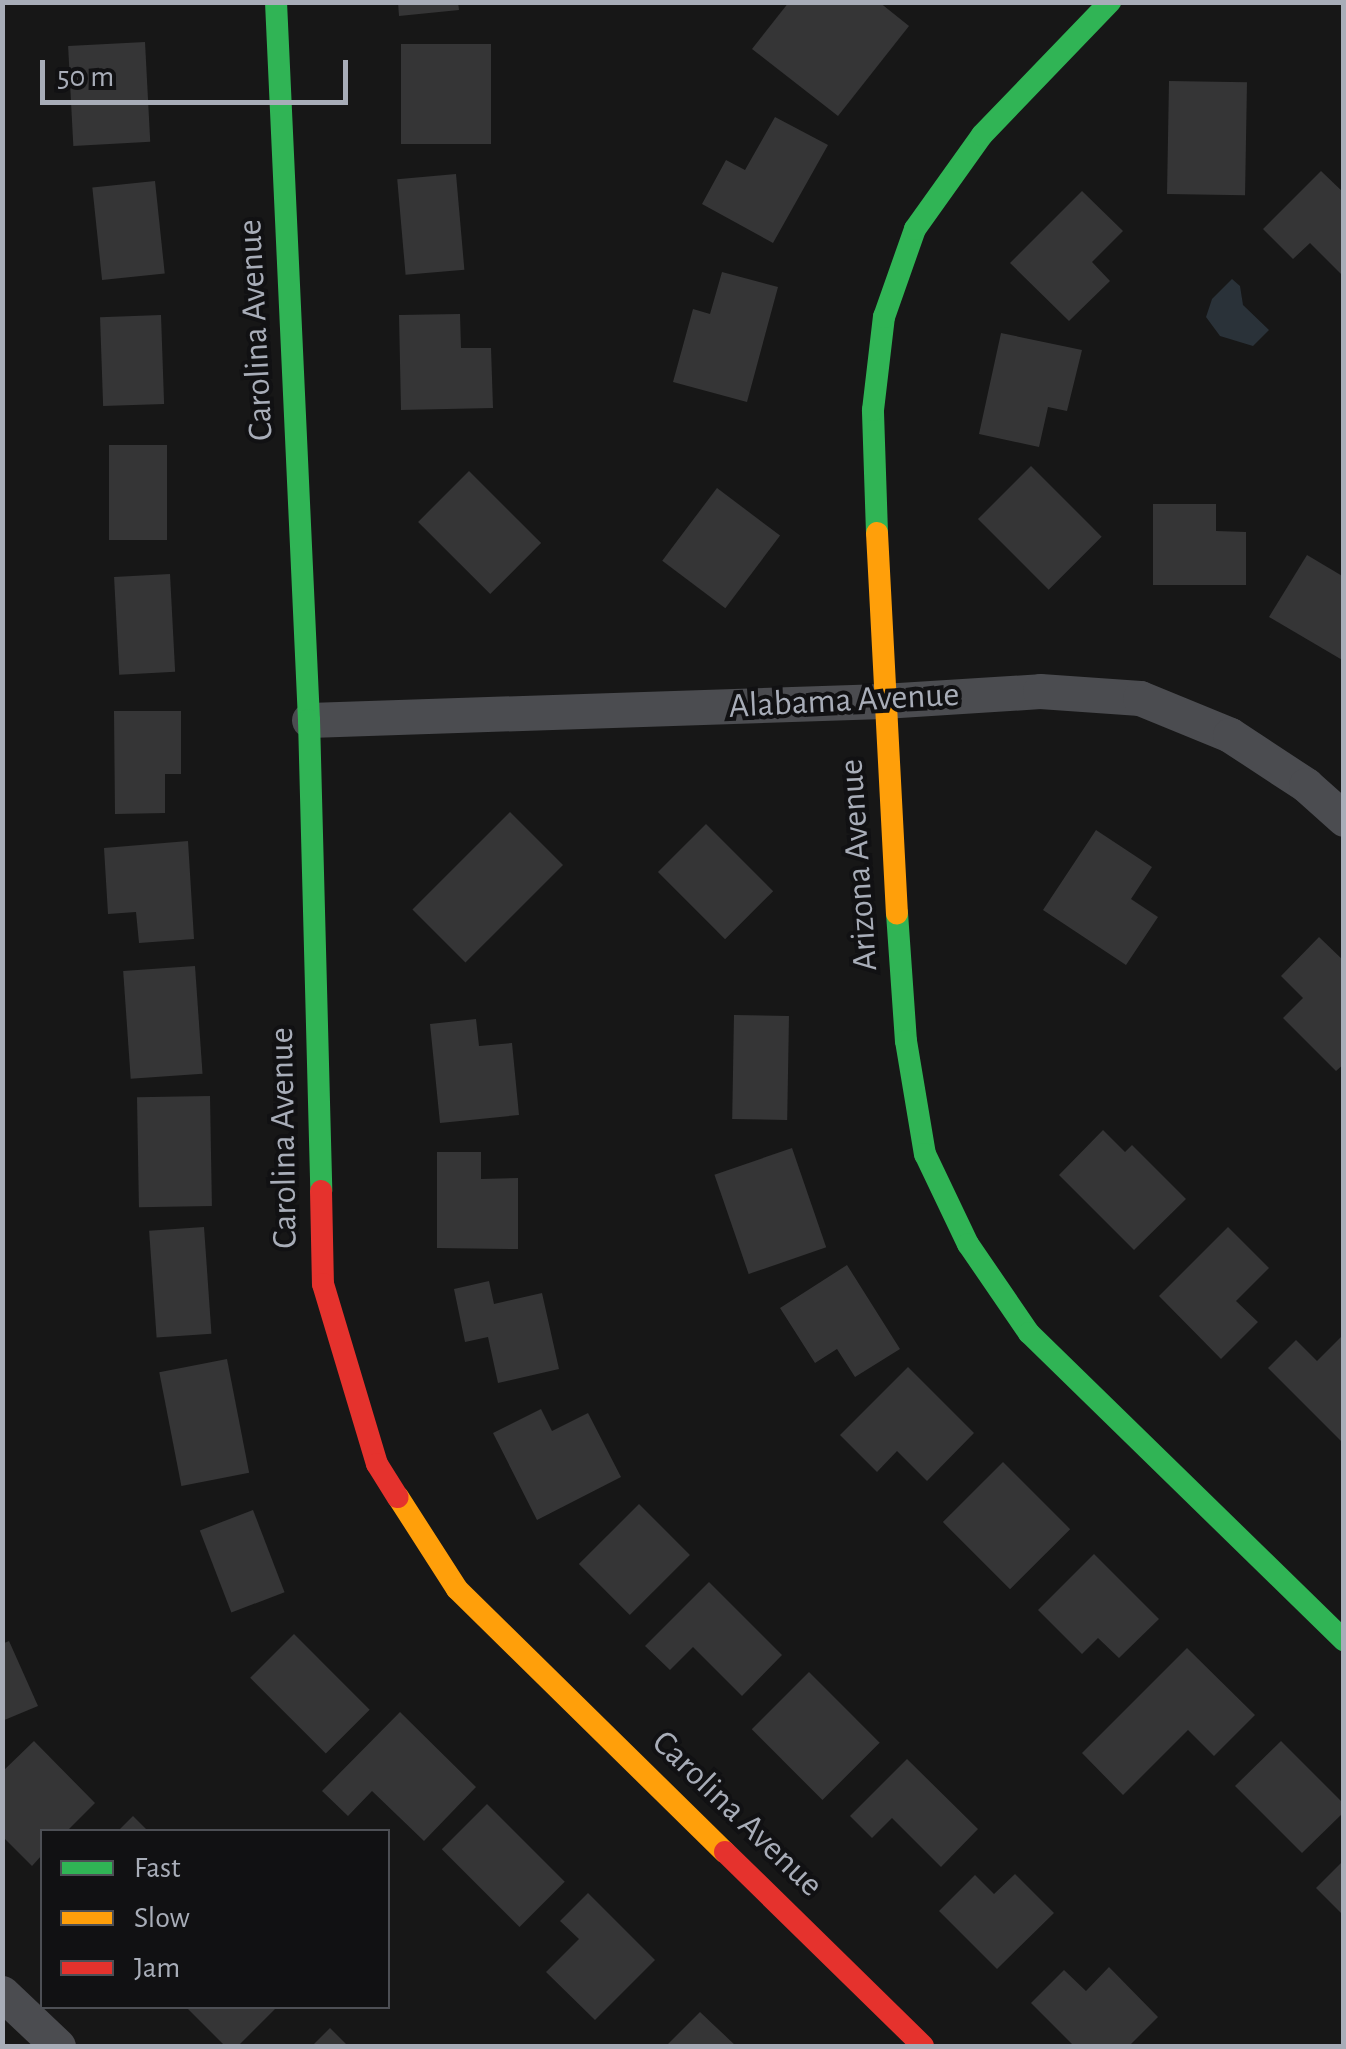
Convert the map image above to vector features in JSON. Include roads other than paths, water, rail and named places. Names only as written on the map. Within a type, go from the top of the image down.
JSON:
[{"type":"street","name":"Carolina Avenue","points":[[276,2],[309,720],[323,1284],[377,1464],[457,1589],[923,2046]]},
{"type":"street","name":"Arizona Avenue","points":[[1110,2],[982,135],[915,229],[884,316],[873,410],[883,702],[906,1041],[925,1154],[968,1244],[1029,1332],[1344,1640]]},
{"type":"street","name":"Alabama Avenue","points":[[309,720],[883,702],[1040,691],[1140,698],[1230,735],[1306,784],[1344,819]]},
{"type":"street","points":[[2,1993],[58,2046]]}]
